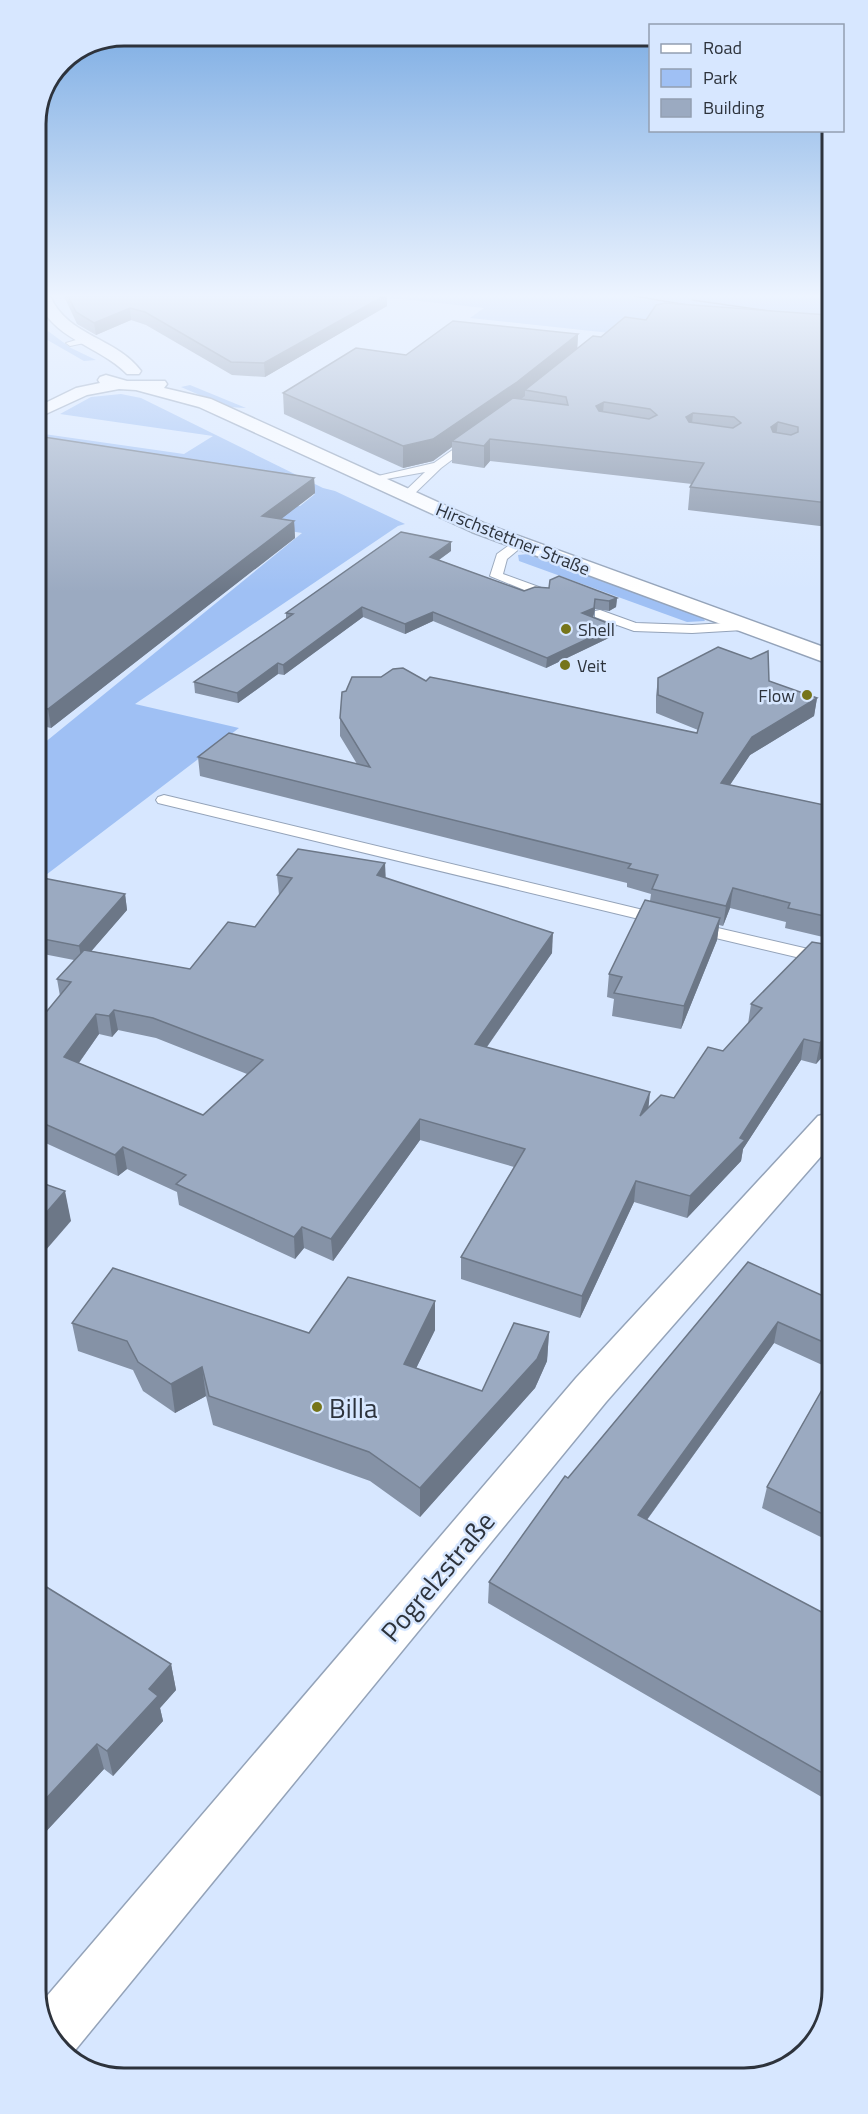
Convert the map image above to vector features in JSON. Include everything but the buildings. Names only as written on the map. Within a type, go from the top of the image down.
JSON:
[{"type":"main road","points":[[47,408],[76,395]]},
{"type":"main road","name":"Hirschstettner Straße","points":[[178,395],[205,403],[405,496],[519,544],[822,655]]},
{"type":"main road","name":"Pogrelzstraße","points":[[57,2028],[591,1390],[822,1133]]},
{"type":"lane","points":[[405,496],[437,466],[483,433]]},
{"type":"lane","points":[[370,479],[437,466]]},
{"type":"lane","points":[[519,544],[501,557],[496,576],[543,593]]},
{"type":"lane","points":[[600,614],[634,627],[692,629],[742,626]]},
{"type":"lane","points":[[164,800],[822,958]]},
{"type":"green space","points":[[124,395],[141,398],[323,488],[335,491],[405,524],[398,526],[135,704],[239,728],[47,874],[47,741],[302,533],[155,509],[186,488],[300,506],[315,494],[47,452],[47,434],[184,454],[213,436],[60,414],[91,397]]},
{"type":"green space","points":[[199,395],[214,395],[246,408],[227,407]]},
{"type":"green space","points":[[765,395],[822,395],[822,421]]},
{"type":"green space","points":[[528,554],[703,618],[705,621],[687,622],[519,561],[518,555]]},
{"type":"place","name":"Shell","points":[[566,629]]},
{"type":"place","name":"Veit","points":[[565,665]]},
{"type":"place","name":"Flow","points":[[807,695]]},
{"type":"place","name":"Billa","points":[[317,1407]]}]
